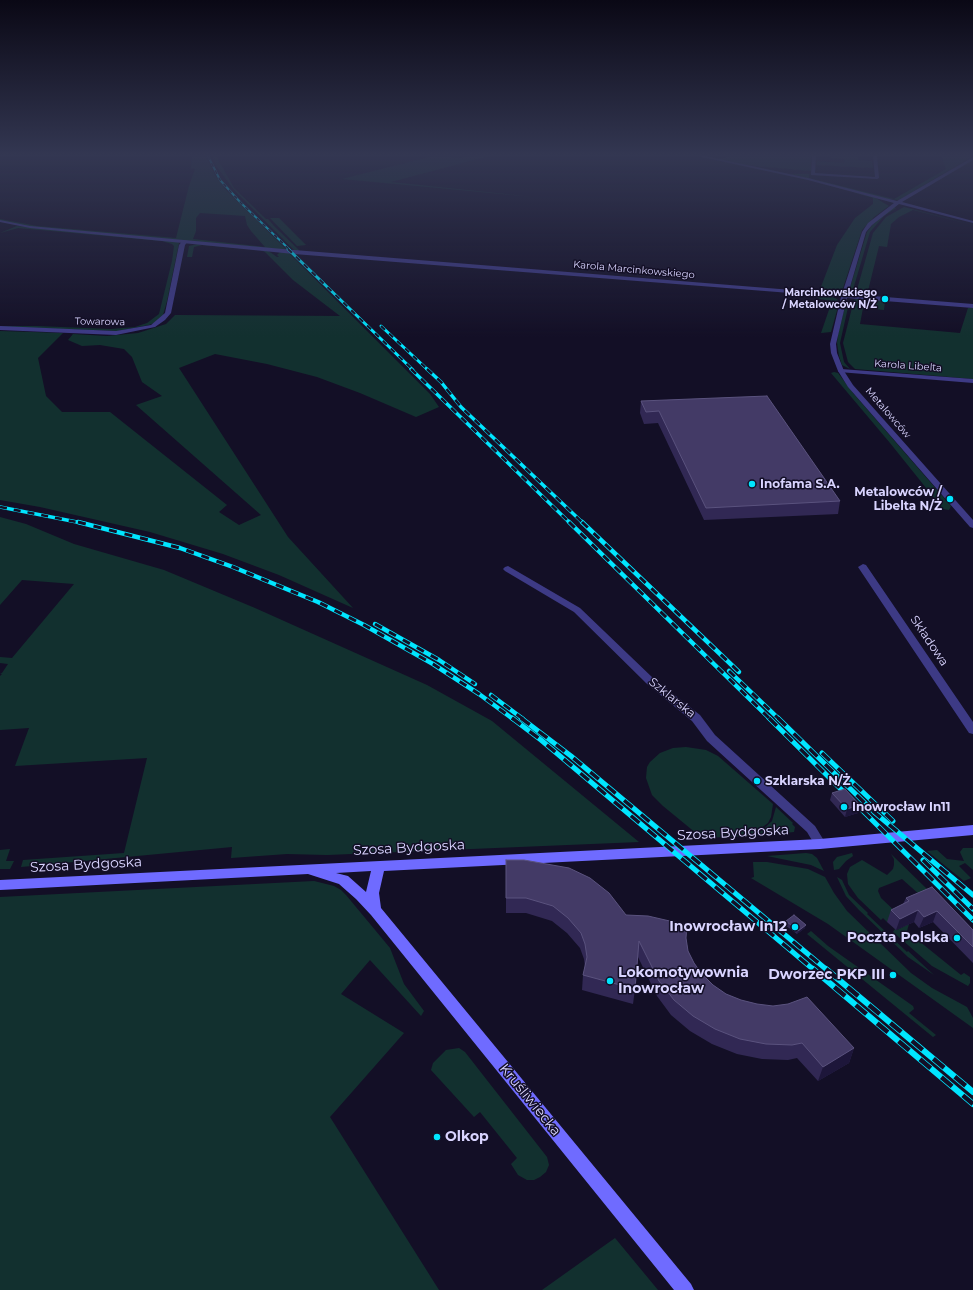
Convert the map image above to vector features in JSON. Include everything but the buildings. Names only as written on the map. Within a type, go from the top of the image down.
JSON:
[{"type":"main road","name":"Szosa Bydgoska","points":[[0,885],[720,850],[820,844],[973,830]]},
{"type":"main road","name":"Kruśliwiecka","points":[[376,910],[372,893],[379,866]]},
{"type":"main road","name":"Kruśliwiecka","points":[[307,869],[343,880],[376,910],[685,1290]]},
{"type":"street","name":"Metalowców","points":[[878,216],[864,232],[833,336],[834,353],[841,371],[854,390],[973,525]]},
{"type":"street","points":[[950,216],[973,222]]},
{"type":"street","name":"Karola Marcinkowskiego","points":[[0,221],[30,228],[294,252],[973,306]]},
{"type":"street","name":"Towarowa","points":[[0,328],[116,332],[153,326],[163,319],[168,313],[182,244],[185,241]]},
{"type":"street","name":"Karola Libelta","points":[[841,371],[973,380]]},
{"type":"street","name":"Składowa","points":[[863,567],[973,730]]},
{"type":"street","name":"Szklarska","points":[[508,569],[577,610],[650,681],[696,718],[711,738],[811,829],[820,844]]},
{"type":"green space","points":[[181,216],[197,216],[196,218],[196,231],[193,239],[265,247],[247,225],[245,216],[253,216],[287,250],[31,227],[0,221],[0,219],[37,226],[176,238]]},
{"type":"green space","points":[[260,216],[268,219],[300,251],[295,251]]},
{"type":"green space","points":[[857,216],[875,216],[862,230],[842,291],[833,293],[819,292],[837,245]]},
{"type":"green space","points":[[884,216],[870,232],[852,293],[853,295],[849,291],[867,232],[873,224]]},
{"type":"green space","points":[[901,216],[891,224],[887,247],[879,246],[867,295],[857,294],[856,293],[873,233],[886,217]]},
{"type":"green space","points":[[270,218],[279,218],[306,245],[297,246]]},
{"type":"green space","points":[[17,226],[177,241],[179,243],[163,315],[154,323],[149,325],[118,331],[0,327],[37,326],[111,329],[135,327],[147,323],[159,314],[172,261],[174,246],[162,241],[18,228],[0,233]]},
{"type":"green space","points":[[198,244],[267,250],[277,257],[279,257],[277,255],[280,252],[288,252],[430,394],[439,407],[416,417],[360,393],[317,377],[267,364],[215,354],[179,368],[288,537],[353,608],[279,575],[223,554],[150,532],[40,507],[0,500],[0,331],[63,333],[38,358],[46,396],[62,412],[110,412],[227,505],[219,512],[239,525],[261,515],[136,405],[162,396],[142,382],[132,357],[124,349],[100,345],[82,346],[68,340],[73,334],[107,336],[138,333],[166,324],[175,315],[340,316],[293,280],[265,252],[260,250],[202,245],[194,247],[192,257],[187,257],[189,246]]},
{"type":"green space","points":[[813,295],[832,297],[837,299],[839,303],[831,332],[821,333],[832,301],[820,299]]},
{"type":"green space","points":[[854,300],[885,301],[884,310],[863,308],[860,324],[960,333],[968,308],[973,308],[973,379],[855,369],[848,362],[843,343]]},
{"type":"green space","points":[[846,303],[849,303],[840,343],[844,362],[850,369],[842,365],[837,343]]},
{"type":"green space","points":[[831,373],[838,373],[853,393],[951,506],[949,510],[943,509]]},
{"type":"green space","points":[[0,517],[26,524],[74,544],[164,570],[255,608],[427,685],[492,721],[639,842],[327,855],[287,854],[231,858],[232,847],[21,867],[23,860],[124,853],[147,758],[15,766],[29,728],[0,730],[0,676],[2,674],[0,673],[2,673],[8,664],[0,663],[0,657],[12,658],[74,584],[22,580],[0,605]]},
{"type":"green space","points":[[686,747],[706,750],[718,756],[773,804],[771,817],[768,823],[750,836],[702,838],[663,806],[652,795],[646,778],[647,767],[650,762],[660,753],[673,748]]},
{"type":"green space","points":[[776,807],[793,823],[792,824],[795,827],[794,832],[756,836],[772,821]]},
{"type":"green space","points":[[963,848],[973,848],[973,870],[965,863],[959,866],[971,878],[964,881],[927,851],[937,850],[947,859],[964,861],[960,852]]},
{"type":"green space","points":[[10,849],[6,861],[14,861],[10,869],[0,869],[0,850]]},
{"type":"green space","points":[[806,853],[812,854],[817,858],[824,871],[811,865],[767,856]]},
{"type":"green space","points":[[852,853],[853,856],[839,869],[834,870],[833,862],[837,857]]},
{"type":"green space","points":[[891,854],[928,890],[920,895],[902,879],[879,888],[878,891],[881,898],[899,915],[887,922],[883,918],[881,920],[858,898],[848,884],[847,874],[850,867],[862,860],[887,875],[893,869],[894,865],[894,859]]},
{"type":"green space","points":[[753,862],[767,862],[808,869],[825,877],[847,911],[911,973],[932,988],[967,1007],[973,1018],[973,1028],[828,924],[751,878],[754,877]]},
{"type":"green space","points":[[837,877],[842,880],[849,895],[868,913],[867,914],[934,975],[908,957],[859,910],[846,896]]},
{"type":"green space","points":[[314,881],[334,886],[346,895],[390,948],[404,984],[424,1011],[421,1016],[370,960],[341,994],[404,1033],[330,1117],[439,1290],[0,1290],[0,897]]},
{"type":"green space","points":[[909,924],[907,931],[961,975],[964,973],[970,977],[970,983],[968,986],[932,966],[893,932],[895,929],[897,930]]},
{"type":"green space","points":[[811,931],[828,946],[913,1006],[914,1009],[909,1013],[936,1035],[933,1037],[807,934]]},
{"type":"green space","points":[[459,1048],[465,1052],[547,1157],[549,1165],[546,1172],[540,1177],[534,1180],[527,1180],[518,1175],[511,1164],[517,1158],[480,1112],[474,1117],[431,1070],[433,1063],[446,1050]]},
{"type":"green space","points":[[615,1238],[658,1290],[542,1290]]},
{"type":"railway","points":[[255,216],[290,250]]},
{"type":"railway","points":[[288,249],[413,370]]},
{"type":"railway","points":[[381,326],[428,370]]},
{"type":"railway","points":[[411,369],[570,523]]},
{"type":"railway","points":[[427,369],[441,382],[461,407],[583,523]]},
{"type":"railway","points":[[0,507],[82,523]]},
{"type":"railway","points":[[569,522],[770,719]]},
{"type":"railway","points":[[582,522],[739,672]]},
{"type":"railway","points":[[82,523],[180,548],[233,567],[318,602],[364,625],[433,664],[479,694],[513,719]]},
{"type":"railway","points":[[375,624],[439,660],[475,684]]},
{"type":"railway","points":[[729,671],[779,719]]},
{"type":"railway","points":[[491,695],[523,719]]},
{"type":"railway","points":[[512,718],[541,740],[814,970]]},
{"type":"railway","points":[[521,718],[571,756],[827,970]]},
{"type":"railway","points":[[769,718],[973,920]]},
{"type":"railway","points":[[778,718],[874,812],[973,895]]},
{"type":"railway","points":[[822,753],[893,821]]},
{"type":"railway","points":[[923,860],[973,909]]},
{"type":"railway","points":[[813,969],[973,1104]]},
{"type":"railway","points":[[826,969],[973,1092]]},
{"type":"place","name":"Marcinkowskiego / Metalowców N/Ż","points":[[885,299]]},
{"type":"place","name":"Inofama S.A.","points":[[752,484]]},
{"type":"place","name":"Metalowców / Libelta N/Ż","points":[[950,499]]},
{"type":"place","name":"Szklarska N/Ż","points":[[757,781]]},
{"type":"place","name":"Inowrocław In11","points":[[844,807]]},
{"type":"place","name":"Inowrocław In12","points":[[795,927]]},
{"type":"place","name":"Poczta Polska","points":[[957,938]]},
{"type":"place","name":"Dworzec PKP III","points":[[893,975]]},
{"type":"place","name":"Lokomotywownia Inowrocław","points":[[610,981]]},
{"type":"place","name":"Olkop","points":[[437,1137]]}]
